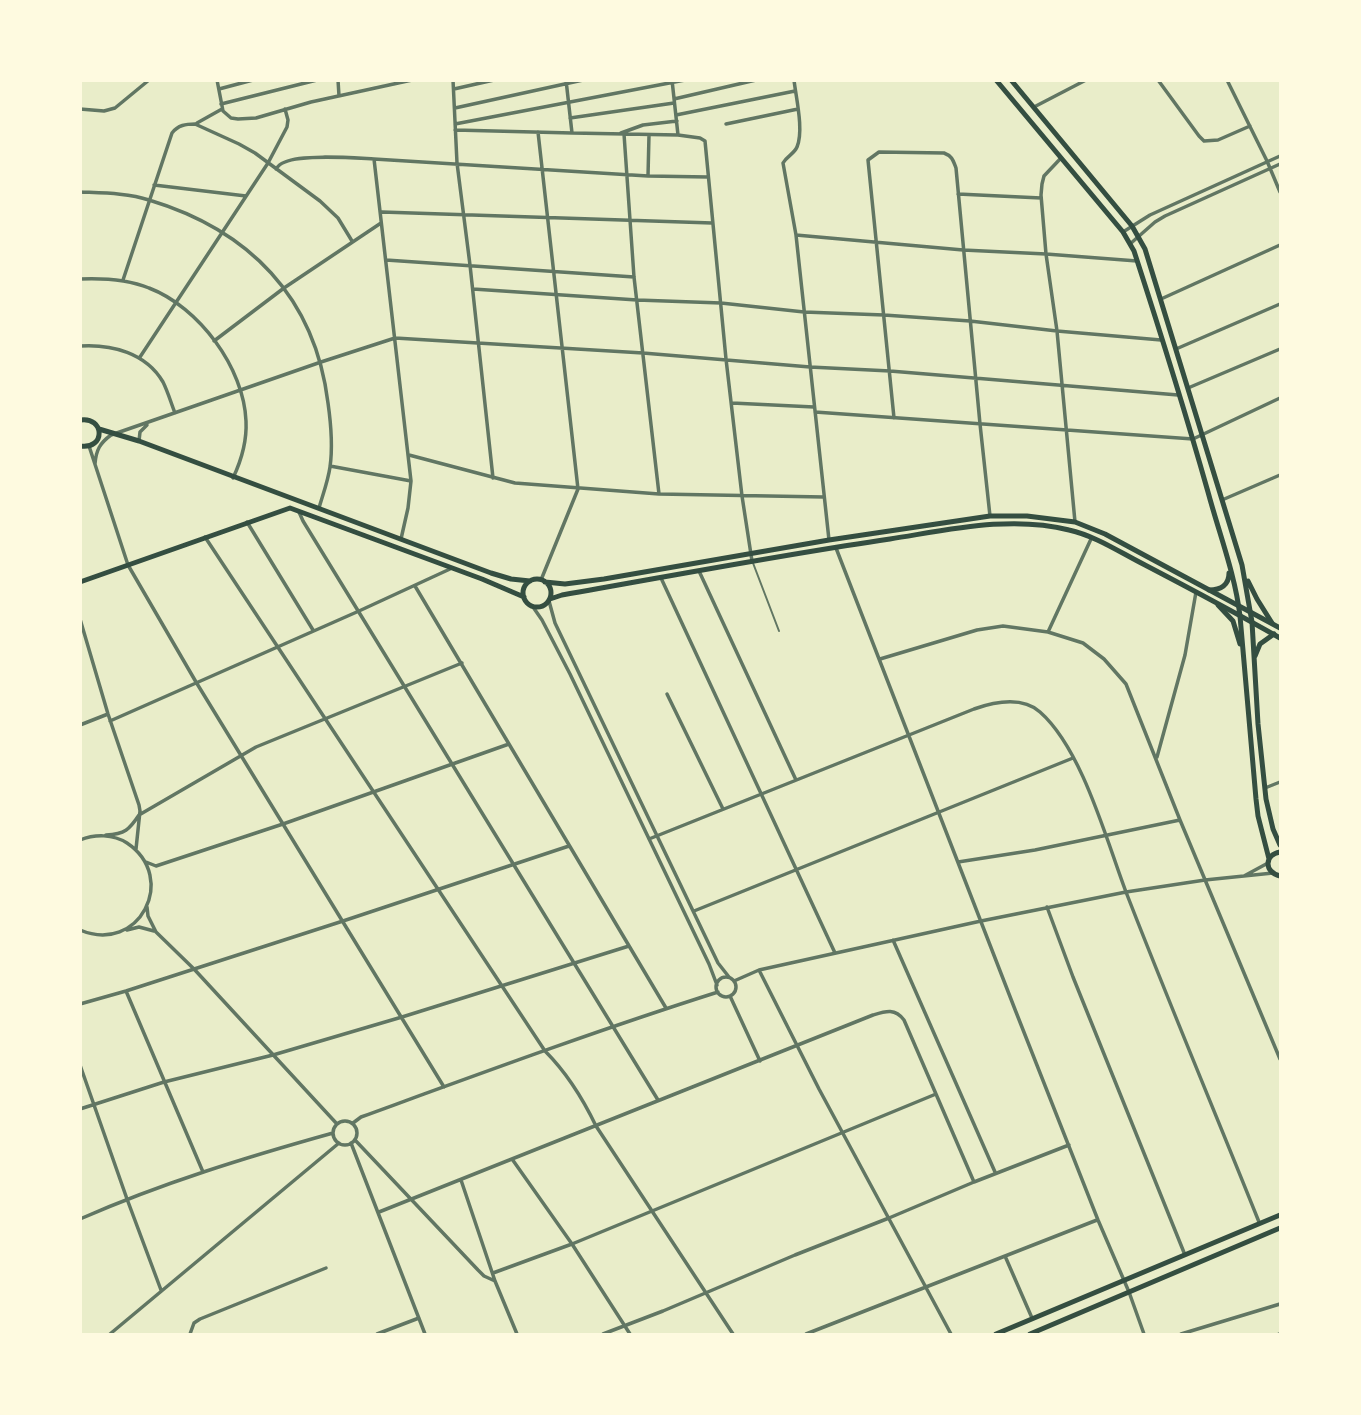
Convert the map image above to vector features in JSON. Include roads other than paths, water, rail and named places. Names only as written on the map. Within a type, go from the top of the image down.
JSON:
[{"type":"main road","points":[[996,80],[1123,232],[1137,261],[1193,439],[1239,606],[1257,807],[1269,867],[1280,882]]},
{"type":"main road","points":[[1012,80],[1139,236],[1161,299],[1242,565],[1256,599],[1277,624]]},
{"type":"main road","points":[[80,420],[90,419],[99,429],[99,438],[93,445],[80,446]]},
{"type":"main road","points":[[99,429],[139,441],[510,579],[569,584],[990,516],[1027,516],[1074,522],[1105,534],[1277,624]]},
{"type":"main road","points":[[280,494],[286,501],[282,510]]},
{"type":"main road","points":[[80,582],[290,508],[508,589],[524,597],[533,607],[540,607],[562,595],[835,547],[999,524],[1051,526],[1079,532],[1280,638]]},
{"type":"main road","points":[[1242,565],[1252,622],[1265,788],[1269,816],[1280,845]]},
{"type":"main road","points":[[1209,590],[1217,590],[1226,584],[1229,566]]},
{"type":"main road","points":[[524,597],[524,588],[530,581]]},
{"type":"main road","points":[[543,581],[550,588],[549,600]]},
{"type":"main road","points":[[1218,605],[1233,621],[1244,660]]},
{"type":"main road","points":[[1254,659],[1260,644],[1274,634]]},
{"type":"main road","points":[[1269,861],[1274,853],[1280,852]]},
{"type":"main road","points":[[996,1335],[1280,1215]]},
{"type":"main road","points":[[1030,1335],[1280,1228]]},
{"type":"street","points":[[80,109],[100,111],[114,108],[149,80]]},
{"type":"street","points":[[217,80],[226,115],[239,119],[256,118],[412,80]]},
{"type":"street","points":[[219,89],[253,80]]},
{"type":"street","points":[[123,280],[172,133],[176,128],[195,124],[222,106],[317,80]]},
{"type":"street","points":[[338,80],[339,96]]},
{"type":"street","points":[[453,80],[457,163],[494,478]]},
{"type":"street","points":[[454,89],[494,80]]},
{"type":"street","points":[[455,108],[583,80]]},
{"type":"street","points":[[455,124],[685,80]]},
{"type":"street","points":[[570,118],[674,101],[756,80]]},
{"type":"street","points":[[794,80],[800,128],[799,144],[783,163],[796,235],[829,540]]},
{"type":"street","points":[[1158,80],[1204,141],[1218,140],[1250,126]]},
{"type":"street","points":[[1034,107],[1085,81]]},
{"type":"street","points":[[1228,81],[1280,192]]},
{"type":"street","points":[[566,82],[572,134]]},
{"type":"street","points":[[672,82],[678,135]]},
{"type":"street","points":[[676,115],[795,91]]},
{"type":"street","points":[[140,357],[268,163],[287,127],[285,109]]},
{"type":"street","points":[[726,124],[798,109]]},
{"type":"street","points":[[616,134],[643,125],[677,121]]},
{"type":"street","points":[[195,124],[239,144],[268,163],[334,214],[352,241]]},
{"type":"street","points":[[455,130],[678,135],[704,139],[726,359],[752,562]]},
{"type":"street","points":[[538,132],[578,489],[543,581]]},
{"type":"street","points":[[624,134],[634,277],[659,494]]},
{"type":"street","points":[[649,135],[649,176]]},
{"type":"street","points":[[894,418],[868,160],[879,152],[944,153],[950,155],[956,168],[990,516]]},
{"type":"street","points":[[1123,232],[1150,215],[1280,156]]},
{"type":"street","points":[[1061,157],[1045,176],[1041,198],[1063,386],[1074,522]]},
{"type":"street","points":[[276,169],[294,159],[336,158],[708,177]]},
{"type":"street","points":[[374,159],[411,481],[401,539]]},
{"type":"street","points":[[1129,244],[1165,216],[1280,164]]},
{"type":"street","points":[[154,185],[246,197]]},
{"type":"street","points":[[80,192],[149,199],[188,214],[223,232],[258,260],[285,288],[303,316],[321,362],[326,387],[330,413],[330,466],[319,508]]},
{"type":"street","points":[[958,194],[1041,198]]},
{"type":"street","points":[[381,212],[712,223]]},
{"type":"street","points":[[214,341],[285,288],[382,222]]},
{"type":"street","points":[[796,235],[963,250],[1137,261]]},
{"type":"street","points":[[1161,299],[1280,244]]},
{"type":"street","points":[[386,260],[634,277]]},
{"type":"street","points":[[80,279],[123,280],[151,288],[176,302],[214,341],[228,360],[241,390],[246,412],[242,457],[233,478]]},
{"type":"street","points":[[472,289],[970,321],[1161,340]]},
{"type":"street","points":[[1176,349],[1280,304]]},
{"type":"street","points":[[95,464],[100,445],[117,433],[395,338],[726,359],[1178,395]]},
{"type":"street","points":[[80,346],[105,347],[140,357],[161,380],[175,414]]},
{"type":"street","points":[[1188,388],[1280,349]]},
{"type":"street","points":[[731,402],[894,418],[1193,439],[1280,398]]},
{"type":"street","points":[[139,441],[140,432],[148,423]]},
{"type":"street","points":[[89,446],[128,565],[444,1087]]},
{"type":"street","points":[[409,455],[515,483],[659,494],[824,497]]},
{"type":"street","points":[[330,466],[411,481]]},
{"type":"street","points":[[1222,500],[1280,475]]},
{"type":"street","points":[[299,510],[303,521],[404,687],[659,1101]]},
{"type":"street","points":[[247,522],[313,630]]},
{"type":"street","points":[[205,537],[545,1051],[559,1064],[585,1103],[596,1126],[733,1335]]},
{"type":"street","points":[[1048,632],[1091,538]]},
{"type":"street","points":[[835,547],[1144,1335]]},
{"type":"street","points":[[110,721],[452,568]]},
{"type":"street","points":[[699,571],[796,780]]},
{"type":"street","points":[[661,578],[835,953]]},
{"type":"street","points":[[415,586],[666,1008]]},
{"type":"street","points":[[1157,759],[1185,655],[1196,592]]},
{"type":"street","points":[[533,607],[547,628],[570,674],[709,964],[718,992],[730,996],[736,990],[734,981],[720,966],[555,623],[549,600]]},
{"type":"street","points":[[80,619],[139,806],[136,849]]},
{"type":"street","points":[[880,659],[976,630],[1003,626],[1048,632],[1083,643],[1104,659],[1126,684],[1280,1059]]},
{"type":"street","points":[[80,831],[82,840],[124,832],[139,815],[265,743],[462,663]]},
{"type":"street","points":[[667,694],[723,808]]},
{"type":"street","points":[[649,839],[984,705],[1016,702],[1031,705],[1041,712],[1061,735],[1085,782],[1126,892],[1260,1224]]},
{"type":"street","points":[[80,725],[108,714]]},
{"type":"street","points":[[122,931],[141,917],[147,907],[151,877],[156,866],[509,744]]},
{"type":"street","points":[[694,911],[1073,758]]},
{"type":"street","points":[[1265,788],[1280,782]]},
{"type":"street","points":[[958,862],[1180,820]]},
{"type":"street","points":[[106,835],[122,840],[136,849],[146,862],[151,877]]},
{"type":"street","points":[[80,1004],[514,866],[569,846]]},
{"type":"street","points":[[1242,877],[1269,861]]},
{"type":"street","points":[[146,862],[156,866]]},
{"type":"street","points":[[734,981],[759,970],[1047,907],[1205,880],[1277,875]]},
{"type":"street","points":[[147,907],[148,916],[156,932],[194,969],[337,1124]]},
{"type":"street","points":[[1047,907],[1185,1255]]},
{"type":"street","points":[[80,930],[106,935],[139,927],[156,932]]},
{"type":"street","points":[[893,940],[996,1173]]},
{"type":"street","points":[[80,1109],[402,1017],[629,946]]},
{"type":"street","points":[[759,970],[951,1335]]},
{"type":"street","points":[[717,985],[723,978],[729,977]]},
{"type":"street","points":[[125,991],[203,1172]]},
{"type":"street","points":[[352,1123],[361,1117],[444,1087],[718,992]]},
{"type":"street","points":[[730,996],[761,1061]]},
{"type":"street","points":[[379,1212],[873,1014],[888,1011],[896,1012],[904,1020],[974,1182]]},
{"type":"street","points":[[80,1065],[162,1290]]},
{"type":"street","points":[[493,1273],[572,1244],[936,1094]]},
{"type":"street","points":[[346,1120],[352,1123],[357,1129],[357,1137],[345,1145],[338,1143],[333,1133],[337,1124],[346,1120]]},
{"type":"street","points":[[80,1219],[203,1172],[333,1133]]},
{"type":"street","points":[[353,1142],[484,1276],[495,1280]]},
{"type":"street","points":[[353,1142],[425,1335]]},
{"type":"street","points":[[110,1335],[338,1143]]},
{"type":"street","points":[[603,1335],[1069,1145]]},
{"type":"street","points":[[512,1159],[572,1244],[630,1335]]},
{"type":"street","points":[[461,1180],[517,1335]]},
{"type":"street","points":[[806,1335],[1098,1220]]},
{"type":"street","points":[[1005,1256],[1032,1319]]},
{"type":"street","points":[[190,1335],[194,1323],[200,1319],[326,1268]]},
{"type":"street","points":[[1181,1335],[1280,1304]]},
{"type":"street","points":[[377,1335],[419,1318]]},
{"type":"lane","points":[[752,562],[779,631]]}]
